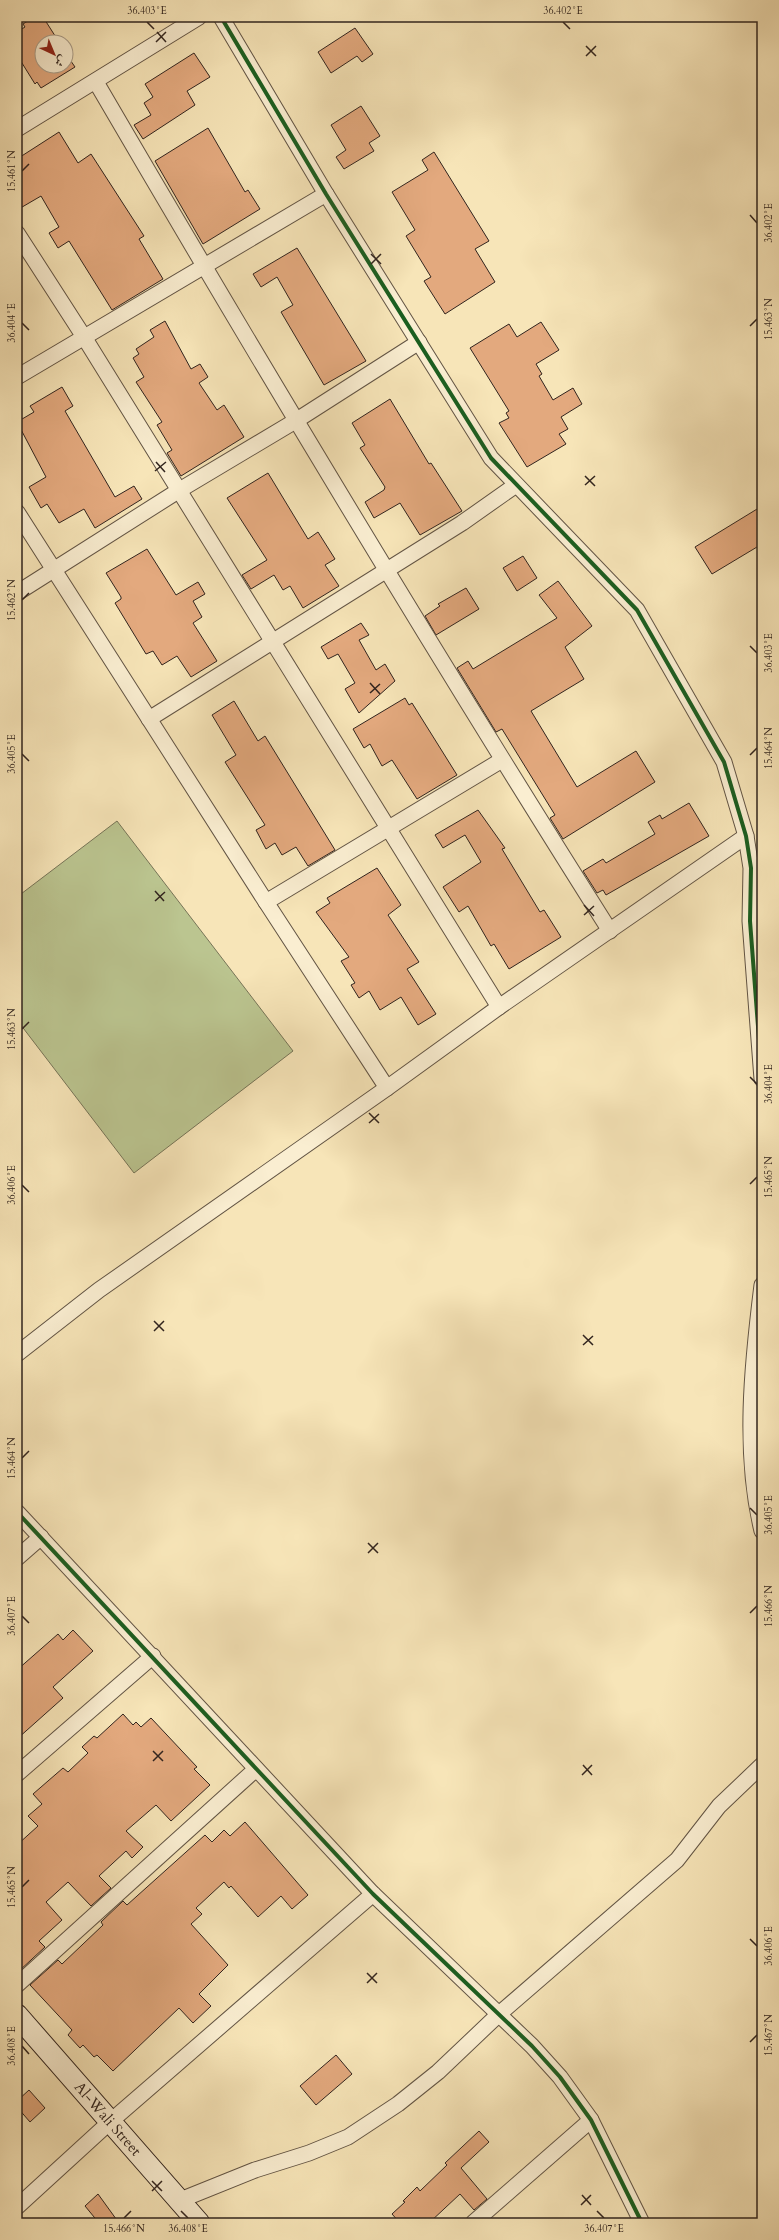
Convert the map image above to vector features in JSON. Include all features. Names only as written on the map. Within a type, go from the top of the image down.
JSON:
[{"type":"main road","name":"Al-Wali Street","points":[[17,2015],[111,2121],[178,2201],[199,2223]]},
{"type":"street","points":[[17,128],[96,82],[199,17]]},
{"type":"street","points":[[221,17],[326,194],[491,458],[637,610],[724,762],[746,836],[751,868],[750,921],[762,1079]]},
{"type":"street","points":[[96,82],[204,267],[502,760],[610,931]]},
{"type":"street","points":[[17,378],[326,194]]},
{"type":"street","points":[[17,233],[84,337],[387,829],[499,1007]]},
{"type":"street","points":[[17,593],[178,491],[297,420],[419,342]]},
{"type":"street","points":[[149,719],[386,568],[462,523],[516,485]]},
{"type":"street","points":[[17,512],[266,902],[387,1088]]},
{"type":"street","points":[[266,902],[502,760]]},
{"type":"street","points":[[17,1354],[99,1290],[387,1088],[499,1007],[746,836]]},
{"type":"street","points":[[762,1285],[755,1340],[751,1446],[756,1508],[762,1531]]},
{"type":"street","points":[[17,1512],[153,1656],[373,1894],[532,2046],[560,2077],[591,2120],[642,2223]]},
{"type":"street","points":[[17,1558],[41,1537]]},
{"type":"street","points":[[17,1774],[153,1656]]},
{"type":"street","points":[[178,2201],[255,2170],[309,2153],[348,2137],[398,2104],[438,2072],[498,2015],[677,1860],[719,1806],[762,1764]]},
{"type":"street","points":[[17,1985],[256,1769]]},
{"type":"street","points":[[17,2207],[111,2121],[373,1894]]},
{"type":"street","points":[[473,2223],[591,2120]]},
{"type":"green space","points":[[117,821],[293,1051],[134,1173],[17,1020],[17,897]]},
{"type":"building","points":[[34,17],[43,17],[54,34],[34,34],[34,74],[64,74],[41,88],[37,82],[35,84],[17,55],[17,32],[25,27],[23,24]]},
{"type":"building","points":[[355,28],[373,54],[362,62],[357,56],[331,73],[318,52]]},
{"type":"building","points":[[194,53],[210,77],[187,91],[195,105],[143,139],[134,125],[151,115],[144,103],[153,97],[145,84]]},
{"type":"building","points":[[361,106],[380,136],[369,143],[374,151],[344,169],[336,157],[346,150],[331,125]]},
{"type":"building","points":[[208,128],[245,192],[248,190],[260,209],[203,244],[155,161]]},
{"type":"building","points":[[59,132],[78,163],[91,154],[144,236],[139,239],[163,279],[112,310],[69,241],[58,248],[49,233],[59,227],[41,196],[17,210],[17,159]]},
{"type":"building","points":[[434,152],[489,241],[475,249],[495,282],[445,314],[424,281],[431,277],[406,236],[415,230],[392,192],[428,170],[422,160]]},
{"type":"building","points":[[297,248],[366,361],[324,385],[281,312],[293,305],[277,277],[261,287],[253,274]]},
{"type":"building","points":[[165,321],[191,369],[200,364],[208,377],[199,383],[217,410],[224,405],[244,437],[181,476],[167,453],[172,450],[157,425],[162,422],[136,382],[144,377],[133,358],[139,354],[136,349],[154,337],[150,330]]},
{"type":"building","points":[[541,322],[559,350],[536,364],[542,374],[539,376],[553,400],[573,388],[582,404],[561,417],[568,429],[559,434],[566,444],[527,467],[499,423],[509,418],[506,413],[509,411],[470,348],[509,324],[517,337]]},
{"type":"building","points":[[62,387],[73,406],[65,411],[115,497],[134,486],[142,499],[95,528],[84,509],[59,523],[47,504],[41,508],[29,487],[46,477],[17,422],[34,412],[30,406]]},
{"type":"building","points":[[390,399],[429,464],[431,463],[462,511],[420,535],[400,503],[374,518],[365,502],[384,490],[385,487],[360,448],[365,445],[352,423]]},
{"type":"building","points":[[268,473],[308,539],[318,532],[335,559],[325,565],[339,586],[303,608],[290,586],[283,590],[274,575],[251,589],[242,575],[267,560],[227,498]]},
{"type":"building","points":[[762,506],[762,544],[712,574],[695,547]]},
{"type":"building","points":[[147,549],[176,595],[198,582],[205,594],[193,601],[202,617],[193,623],[217,661],[191,677],[177,656],[162,665],[153,651],[146,654],[115,603],[121,599],[121,597],[106,573]]},
{"type":"building","points":[[523,556],[537,578],[517,591],[503,568]]},
{"type":"building","points":[[558,581],[592,626],[565,647],[584,679],[531,711],[577,787],[636,751],[655,782],[563,839],[550,818],[555,815],[502,729],[496,732],[457,668],[468,661],[473,669],[557,618],[539,595]]},
{"type":"building","points":[[466,588],[479,609],[436,635],[425,616],[440,606],[438,604]]},
{"type":"building","points":[[361,623],[369,635],[359,640],[376,670],[385,664],[395,681],[359,713],[345,689],[355,683],[338,654],[328,659],[321,647]]},
{"type":"building","points":[[405,698],[409,705],[412,703],[457,775],[417,799],[392,760],[382,766],[370,744],[364,748],[353,729]]},
{"type":"building","points":[[234,701],[258,741],[265,736],[335,850],[308,866],[296,847],[282,855],[275,843],[266,849],[256,830],[265,825],[225,762],[236,755],[212,715]]},
{"type":"building","points":[[689,803],[709,836],[606,895],[603,890],[597,893],[583,871],[603,859],[606,863],[655,834],[648,822],[660,815],[662,819]]},
{"type":"building","points":[[478,810],[505,848],[502,849],[540,912],[544,910],[561,937],[509,969],[494,944],[491,946],[468,906],[459,912],[443,887],[481,862],[465,835],[443,848],[435,835]]},
{"type":"building","points":[[377,868],[401,905],[388,915],[419,962],[407,969],[436,1014],[418,1025],[401,997],[380,1010],[369,991],[359,998],[351,985],[355,983],[341,961],[349,957],[316,912],[330,903],[327,898]]},
{"type":"building","points":[[73,1630],[93,1651],[53,1687],[63,1698],[17,1739],[17,1670],[58,1634],[63,1640]]},
{"type":"building","points":[[123,1714],[133,1725],[136,1722],[141,1727],[151,1718],[197,1767],[194,1769],[210,1785],[171,1821],[156,1805],[126,1831],[143,1847],[132,1858],[126,1851],[99,1876],[111,1888],[91,1906],[68,1882],[46,1902],[62,1920],[39,1941],[45,1947],[18,1972],[17,1845],[38,1826],[28,1816],[42,1804],[33,1794],[63,1768],[68,1772],[88,1753],[82,1747],[94,1736],[97,1738]]},
{"type":"building","points":[[245,1822],[308,1895],[292,1909],[281,1896],[258,1917],[231,1886],[229,1888],[224,1882],[196,1908],[202,1914],[191,1924],[228,1965],[199,1994],[211,2006],[193,2023],[179,2008],[113,2071],[97,2055],[94,2057],[83,2045],[80,2048],[68,2035],[72,2030],[30,1985],[58,1960],[62,1964],[103,1925],[101,1922],[123,1901],[127,1905],[205,1835],[212,1842],[224,1830],[230,1836]]},
{"type":"building","points":[[336,2055],[352,2074],[316,2105],[300,2086]]},
{"type":"building","points":[[29,2090],[45,2108],[30,2122],[17,2107],[17,2101]]},
{"type":"building","points":[[479,2131],[489,2142],[461,2168],[487,2199],[474,2210],[460,2194],[429,2223],[400,2223],[392,2214],[405,2202],[403,2201],[417,2187],[420,2191],[447,2165],[445,2163]]},
{"type":"building","points":[[98,2194],[119,2223],[99,2223],[85,2206]]},
{"type":"cycle path","points":[[221,17],[326,194],[491,458],[637,610],[724,762],[746,836],[751,868],[750,921],[762,1079]]},
{"type":"cycle path","points":[[17,1512],[373,1894],[532,2046],[560,2077],[591,2120],[642,2223]]}]
